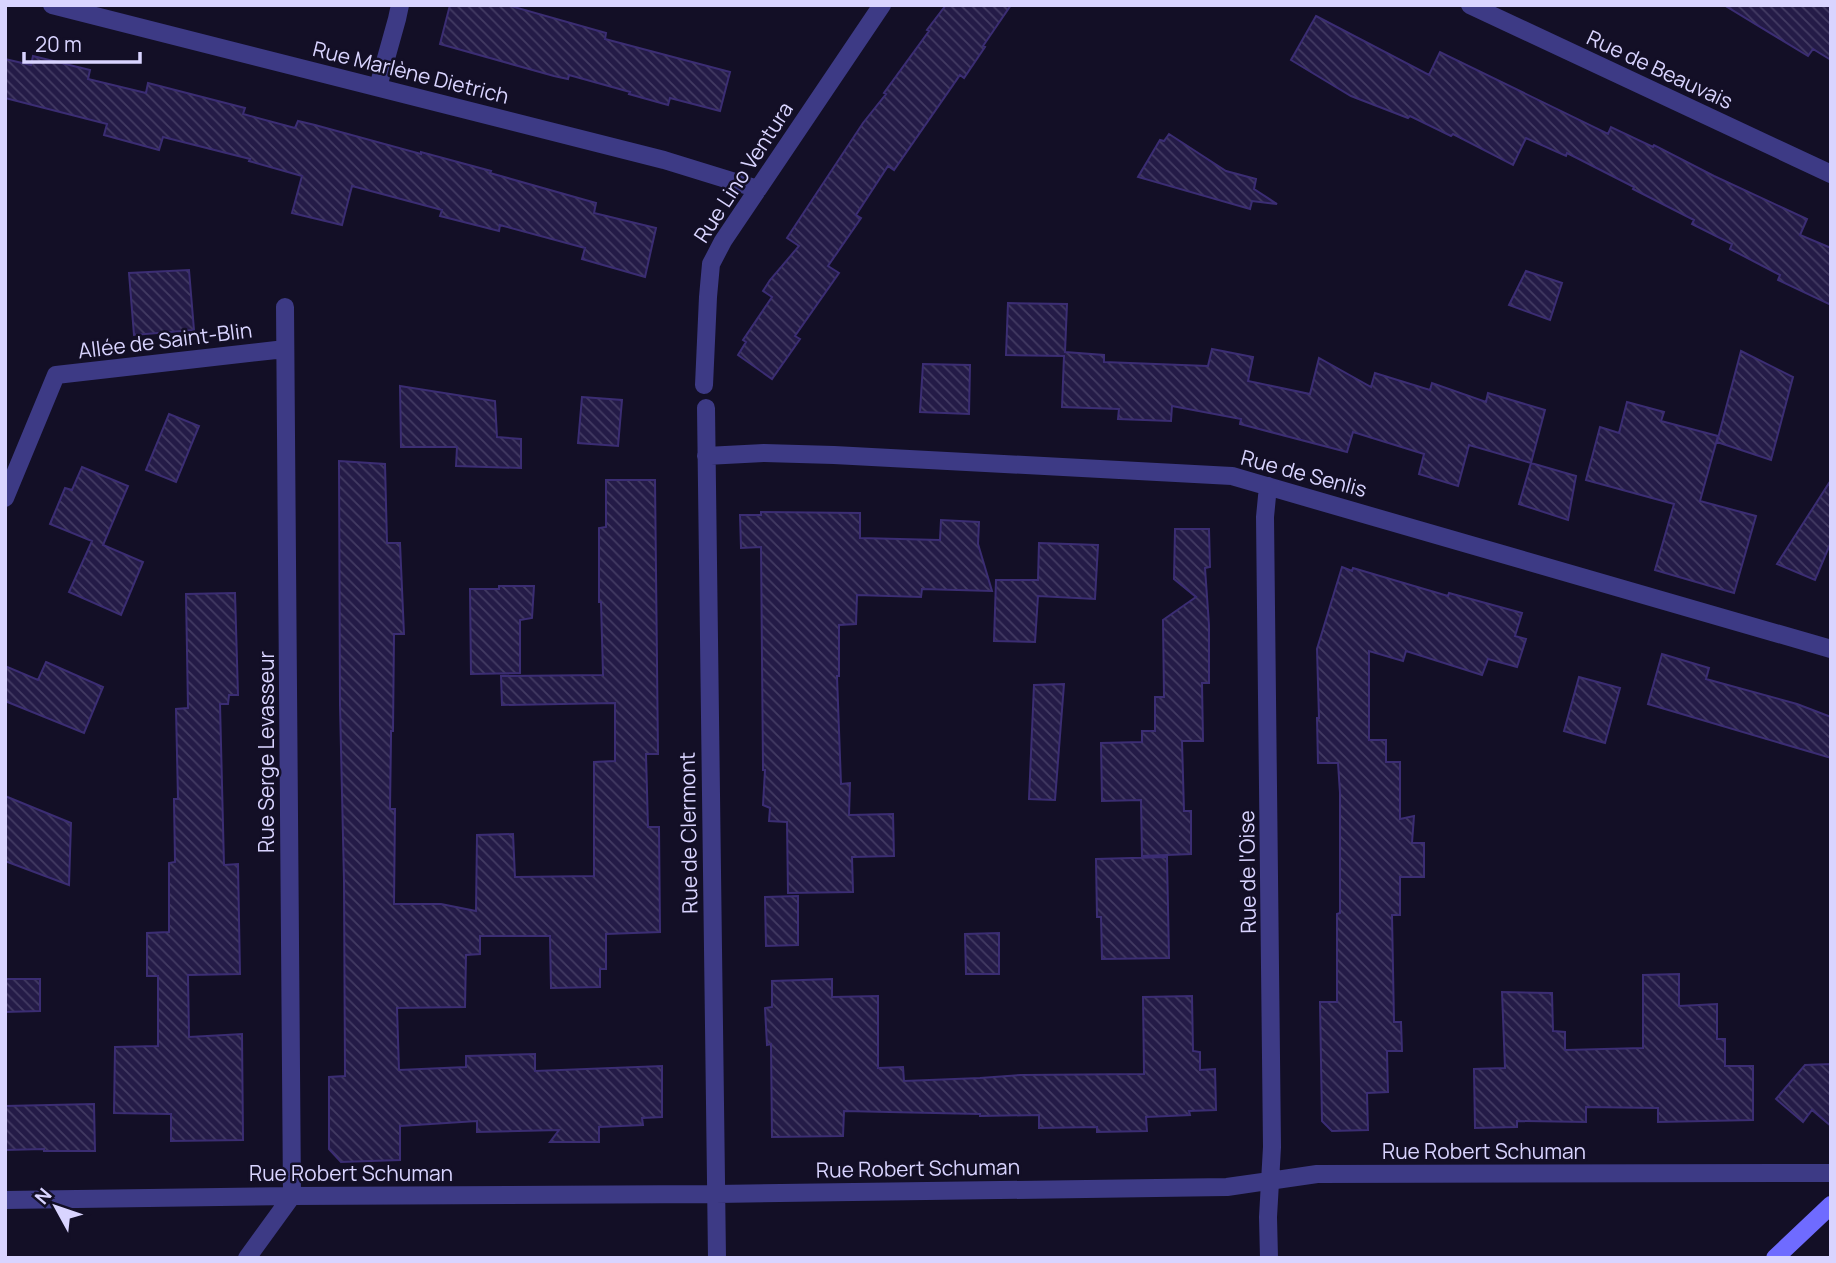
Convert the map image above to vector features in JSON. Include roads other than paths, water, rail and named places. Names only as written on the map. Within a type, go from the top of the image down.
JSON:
[{"type":"main road","points":[[1775,1258],[1831,1205]]},
{"type":"street","name":"Rue Marlène Dietrich","points":[[52,5],[664,160],[758,189]]},
{"type":"street","points":[[378,87],[400,5]]},
{"type":"street","name":"Rue Lino Ventura","points":[[704,386],[711,264],[723,241],[883,5]]},
{"type":"street","name":"Rue de Beauvais","points":[[1470,5],[1831,174]]},
{"type":"street","name":"Rue Serge Levasseur","points":[[285,307],[292,1196]]},
{"type":"street","name":"Allée de Saint-Blin","points":[[5,498],[56,375],[285,349]]},
{"type":"street","name":"Rue de Clermont","points":[[706,408],[717,1258]]},
{"type":"street","name":"Rue de Senlis","points":[[705,456],[764,453],[834,455],[1232,476],[1831,649]]},
{"type":"street","name":"Rue de l'Oise","points":[[1268,486],[1265,530],[1272,1147],[1269,1258]]},
{"type":"street","name":"Rue Robert Schuman","points":[[5,1200],[1213,1187],[1317,1174],[1831,1172]]},
{"type":"street","points":[[247,1258],[292,1196]]}]
